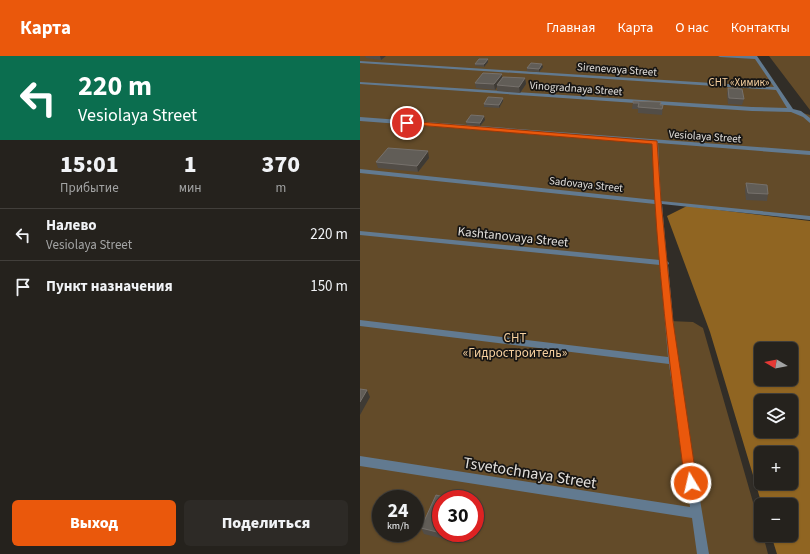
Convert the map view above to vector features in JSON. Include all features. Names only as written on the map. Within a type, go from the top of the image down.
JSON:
[{"type":"street","points":[[720,56],[756,57],[791,110],[806,115],[810,121]]},
{"type":"street","name":"Sirenevaya Street","points":[[360,62],[776,89]]},
{"type":"street","name":"Vinogradnaya Street","points":[[360,84],[752,109],[791,110]]},
{"type":"street","name":"Vesiolaya Street","points":[[360,119],[810,153]]},
{"type":"street","points":[[655,142],[658,201],[673,361],[703,554]]},
{"type":"street","name":"Sadovaya Street","points":[[360,171],[810,218]]},
{"type":"street","name":"Kashtanovaya Street","points":[[360,233],[665,263]]},
{"type":"street","points":[[360,323],[673,361]]},
{"type":"street","name":"Tsvetochnaya Street","points":[[360,461],[696,513]]},
{"type":"green space","name":"СНТ «Гидростроитель»","points":[[360,56],[755,56],[791,110],[810,115],[810,220],[658,201],[669,321],[693,322],[703,328],[754,506],[754,542],[765,542],[768,554],[360,554]]},
{"type":"green space","points":[[769,56],[810,56],[810,110]]},
{"type":"shaded area","points":[[687,206],[810,221],[810,554],[777,554],[773,542],[798,542],[798,498],[760,498],[757,490],[798,490],[798,446],[754,446],[754,478],[710,332],[667,216]]},
{"type":"building","points":[[479,59],[488,59],[484,64],[475,64]]},
{"type":"building","points":[[531,63],[542,64],[539,69],[527,68]]},
{"type":"building","points":[[483,73],[502,74],[494,84],[475,83]]},
{"type":"building","points":[[503,77],[525,78],[519,87],[497,85]]},
{"type":"building","points":[[728,88],[742,89],[744,99],[729,98]]},
{"type":"building","points":[[488,97],[503,98],[499,105],[484,104]]},
{"type":"building","points":[[633,101],[661,102],[660,105],[663,105],[662,109],[638,107],[639,103],[633,103]]},
{"type":"building","points":[[471,115],[484,116],[480,123],[466,122]]},
{"type":"building","points":[[388,148],[428,151],[417,166],[376,162]]},
{"type":"building","points":[[746,183],[767,185],[768,194],[748,193]]},
{"type":"building","points":[[360,389],[367,390],[360,402]]},
{"type":"building","points":[[432,504],[432,531],[424,529],[424,521]]},
{"type":"route","points":[[407,123],[655,142],[658,201],[673,361],[691,483]]},
{"type":"park label","name":"СНТ «Химик»","points":[[739,82]]}]
